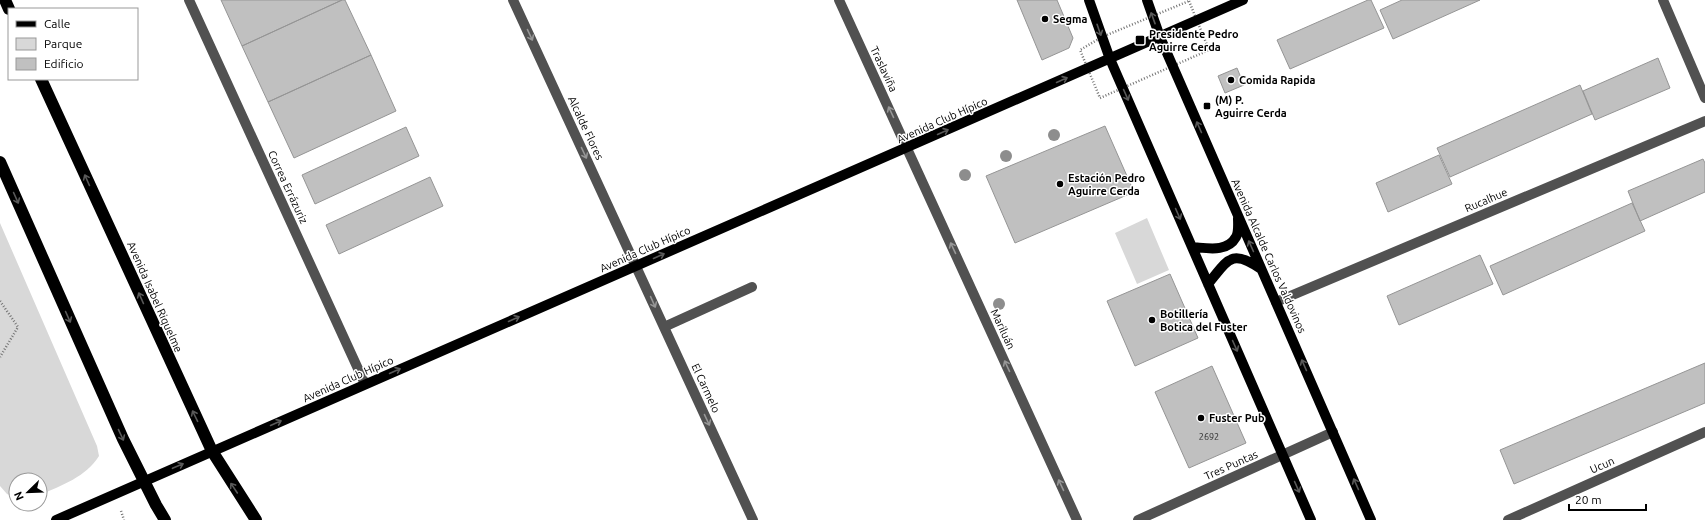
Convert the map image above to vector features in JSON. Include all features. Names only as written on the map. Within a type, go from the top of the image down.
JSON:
[{"type":"highway","name":"Avenida Isabel Riquelme","points":[[41,80],[212,451],[256,520]]},
{"type":"highway","points":[[0,162],[111,413],[144,481],[166,520]]},
{"type":"main road","points":[[1089,0],[1110,59],[1311,520]]},
{"type":"main road","name":"Avenida Alcalde Carlos Valdovinos","points":[[1147,0],[1160,37],[1371,520]]},
{"type":"main road","name":"Avenida Club Hípico","points":[[56,520],[1243,0]]},
{"type":"main road","points":[[1192,247],[1220,248],[1230,244],[1237,236],[1238,216]]},
{"type":"main road","points":[[1208,284],[1225,262],[1230,259],[1247,259],[1262,269]]},
{"type":"street","name":"Correa Errázuriz","points":[[189,0],[365,384]]},
{"type":"street","name":"Alcalde Flores","points":[[514,0],[637,266]]},
{"type":"street","name":"Traslaviña","points":[[839,0],[907,148]]},
{"type":"street","points":[[1663,0],[1705,98]]},
{"type":"street","name":"Rucalhue","points":[[1276,302],[1705,121]]},
{"type":"street","name":"Mariluán","points":[[907,148],[1077,520]]},
{"type":"street","name":"El Carmelo","points":[[637,266],[753,520]]},
{"type":"street","points":[[664,327],[752,287]]},
{"type":"street","name":"Tres Puntas","points":[[1138,520],[1333,432]]},
{"type":"street","name":"Ucun","points":[[1508,520],[1705,432]]},
{"type":"path","points":[[0,301],[18,327],[0,357]]},
{"type":"green space","points":[[1147,218],[1169,270],[1137,284],[1115,233]]},
{"type":"green space","points":[[0,223],[97,446],[99,456],[87,470],[73,480],[48,491],[48,472],[8,472],[8,494],[0,486]]},
{"type":"building","points":[[221,0],[342,0],[242,46]]},
{"type":"building","points":[[342,0],[345,0],[371,55],[268,102],[242,46]]},
{"type":"building","name":"Segma","points":[[1017,0],[1057,0],[1073,38],[1069,48],[1042,60]]},
{"type":"building","points":[[1371,0],[1384,28],[1290,69],[1277,40]]},
{"type":"building","points":[[1402,0],[1480,0],[1393,39],[1380,10]]},
{"type":"building","points":[[371,55],[396,111],[294,158],[268,102]]},
{"type":"building","points":[[1658,58],[1670,88],[1595,120],[1583,91]]},
{"type":"building","name":"Comida Rapida","points":[[1237,68],[1244,85],[1225,93],[1218,76]]},
{"type":"building","points":[[1580,85],[1592,114],[1450,177],[1437,148]]},
{"type":"building","name":"Estación Pedro Aguirre Cerda","points":[[1105,126],[1134,192],[1015,243],[986,176]]},
{"type":"building","points":[[406,127],[419,156],[315,204],[302,175]]},
{"type":"building","points":[[1439,155],[1452,184],[1388,212],[1376,183]]},
{"type":"building","points":[[1703,159],[1705,163],[1705,192],[1640,221],[1628,191]]},
{"type":"building","points":[[430,177],[443,206],[339,254],[326,225]]},
{"type":"building","points":[[1632,203],[1645,231],[1503,295],[1490,266]]},
{"type":"building","points":[[1480,255],[1493,284],[1399,325],[1387,296]]},
{"type":"building","name":"Botillería Botica del Fuster","points":[[1170,274],[1198,338],[1135,366],[1107,301]]},
{"type":"building","points":[[1705,363],[1705,403],[1514,484],[1500,450]]},
{"type":"building","name":"Fuster Pub","points":[[1212,366],[1246,443],[1189,468],[1155,392]]},
{"type":"place","name":"Segma","points":[[1045,19]]},
{"type":"place","name":"Presidente Pedro Aguirre Cerda","points":[[1140,40]]},
{"type":"place","name":"Comida Rapida","points":[[1231,80]]},
{"type":"place","name":"(M) P. Aguirre Cerda","points":[[1207,106]]},
{"type":"place","name":"Estación Pedro Aguirre Cerda","points":[[1060,184]]},
{"type":"place","name":"Botillería Botica del Fuster","points":[[1152,320]]},
{"type":"place","name":"Fuster Pub","points":[[1201,418]]}]
